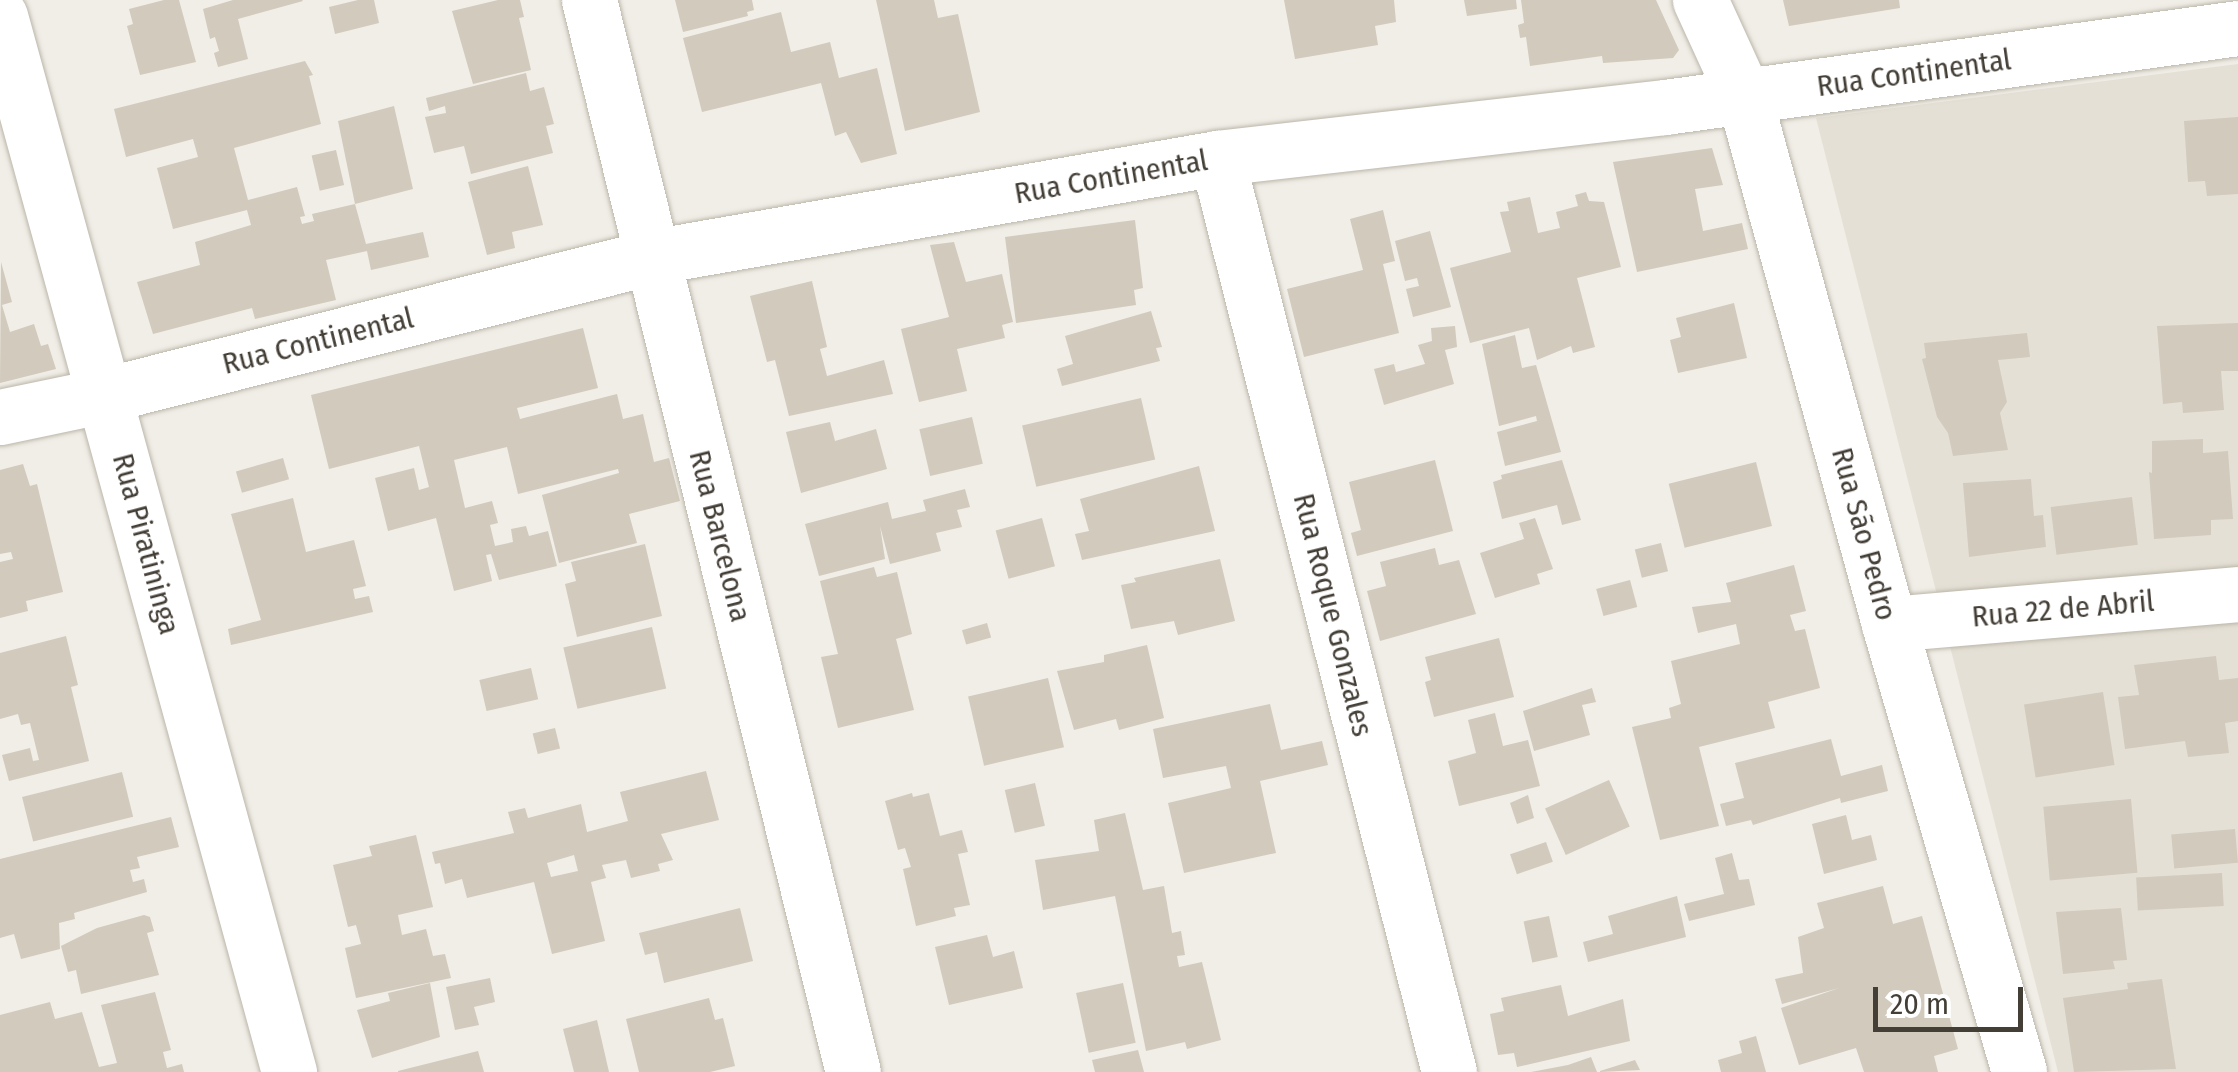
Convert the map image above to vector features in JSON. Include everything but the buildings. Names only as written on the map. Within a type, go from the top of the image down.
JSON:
[{"type":"street","name":"Rua Barcelona","points":[[589,0],[853,1072]]},
{"type":"street","name":"Rua São Pedro","points":[[1700,0],[1744,96],[1888,624],[2019,1072]]},
{"type":"street","name":"Rua Piratininga","points":[[0,16],[288,1072]]},
{"type":"street","name":"Rua Continental","points":[[0,417],[105,395],[651,257],[1217,158],[1744,96],[2238,28]]},
{"type":"street","name":"Rua Roque Gonzales","points":[[1217,158],[1449,1072]]},
{"type":"street","name":"Rua 22 de Abril","points":[[1888,624],[2238,594]]},
{"type":"shaded area","points":[[2238,64],[2238,1072],[2058,1072],[1816,118]]}]
